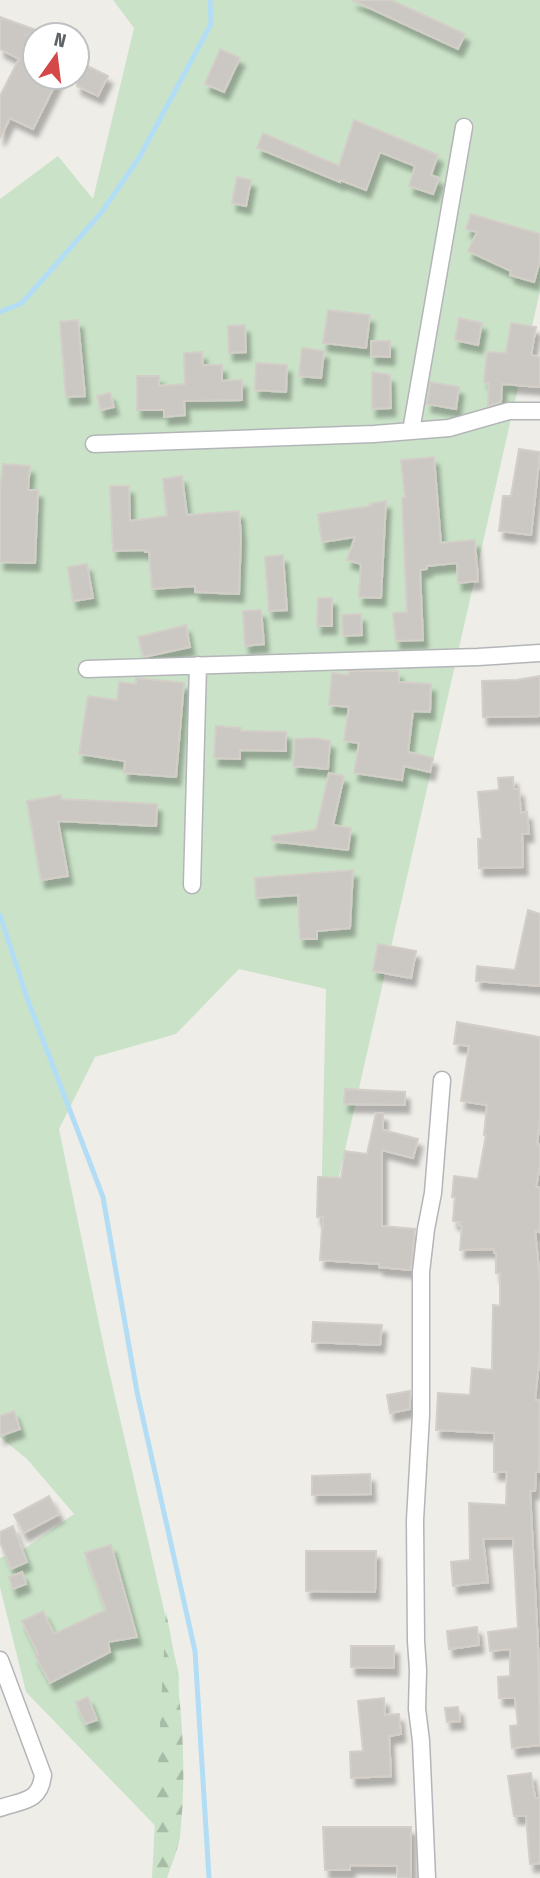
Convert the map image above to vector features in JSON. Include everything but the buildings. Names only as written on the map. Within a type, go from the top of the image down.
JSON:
[{"type":"street","points":[[411,431],[464,127]]},
{"type":"street","points":[[94,444],[411,431],[449,428],[509,411],[540,411]]},
{"type":"street","points":[[87,669],[540,653]]},
{"type":"street","points":[[192,886],[198,666]]},
{"type":"street","points":[[427,1878],[421,1741],[417,1709],[415,1520],[421,1415],[421,1272],[433,1194],[442,1080]]},
{"type":"street","points":[[0,1660],[43,1775],[41,1788],[36,1796],[0,1808]]},
{"type":"green space","points":[[113,0],[540,0],[540,291],[320,1260],[326,989],[239,969],[176,1034],[95,1057],[59,1129],[107,1362],[179,1675],[177,1743],[169,1840],[26,1692],[0,1587],[0,1558],[24,1549],[74,1514],[27,1459],[0,1437],[0,199],[58,156],[93,199],[134,28]]},
{"type":"green space","points":[[166,1611],[182,1724],[182,1809],[179,1842],[167,1878],[152,1878]]},
{"type":"waterway","points":[[0,312],[22,303],[101,213],[139,158],[211,24],[210,0]]},
{"type":"waterway","points":[[0,915],[27,998],[103,1197],[137,1392],[195,1651],[209,1878]]}]
